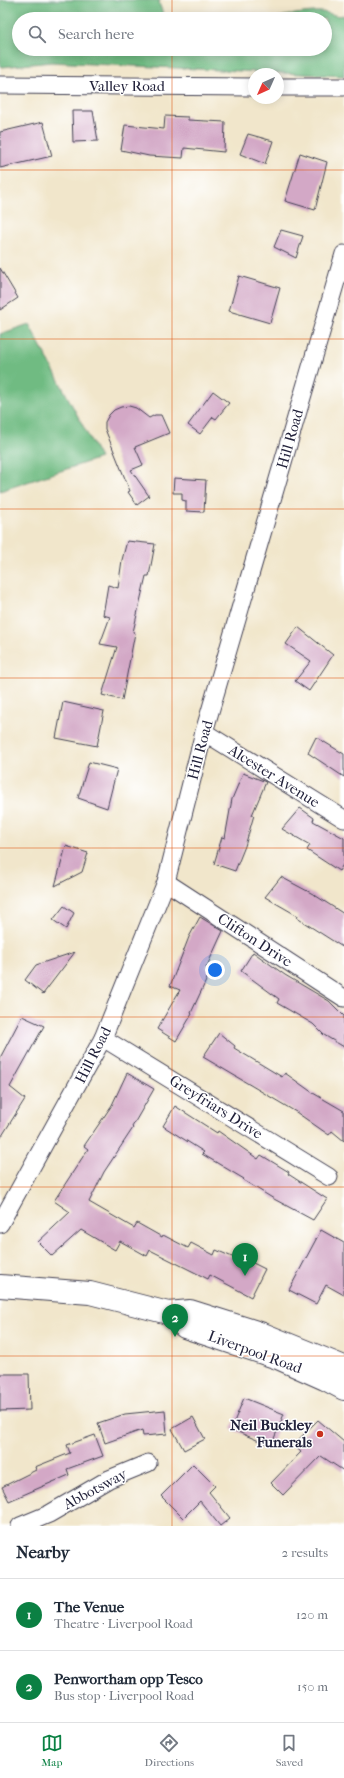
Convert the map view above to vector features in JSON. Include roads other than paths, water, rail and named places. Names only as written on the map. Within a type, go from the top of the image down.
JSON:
[{"type":"street","name":"Valley Road","points":[[0,84],[248,87]]},
{"type":"street","points":[[284,87],[344,88]]},
{"type":"street","name":"Hill Road","points":[[0,1224],[104,1038],[166,882],[204,732],[344,254]]},
{"type":"street","name":"Alcester Avenue","points":[[204,732],[344,819]]},
{"type":"street","name":"Clifton Drive","points":[[166,882],[344,998]]},
{"type":"street","name":"Greyfriars Drive","points":[[104,1038],[329,1177]]},
{"type":"street","name":"Liverpool Road","points":[[0,1286],[90,1293],[168,1313],[190,1311],[263,1334],[344,1367]]},
{"type":"street","name":"Liverpool Road","points":[[168,1313],[185,1327],[278,1358],[325,1379],[344,1390]]},
{"type":"street","name":"Abbotsway","points":[[20,1526],[50,1514],[109,1479],[148,1463]]},
{"type":"place","name":"The Venue","points":[[245,1276]]},
{"type":"place","name":"Penwortham opp Tesco","points":[[175,1337]]},
{"type":"place","name":"Neil Buckley Funerals","points":[[320,1434]]}]
